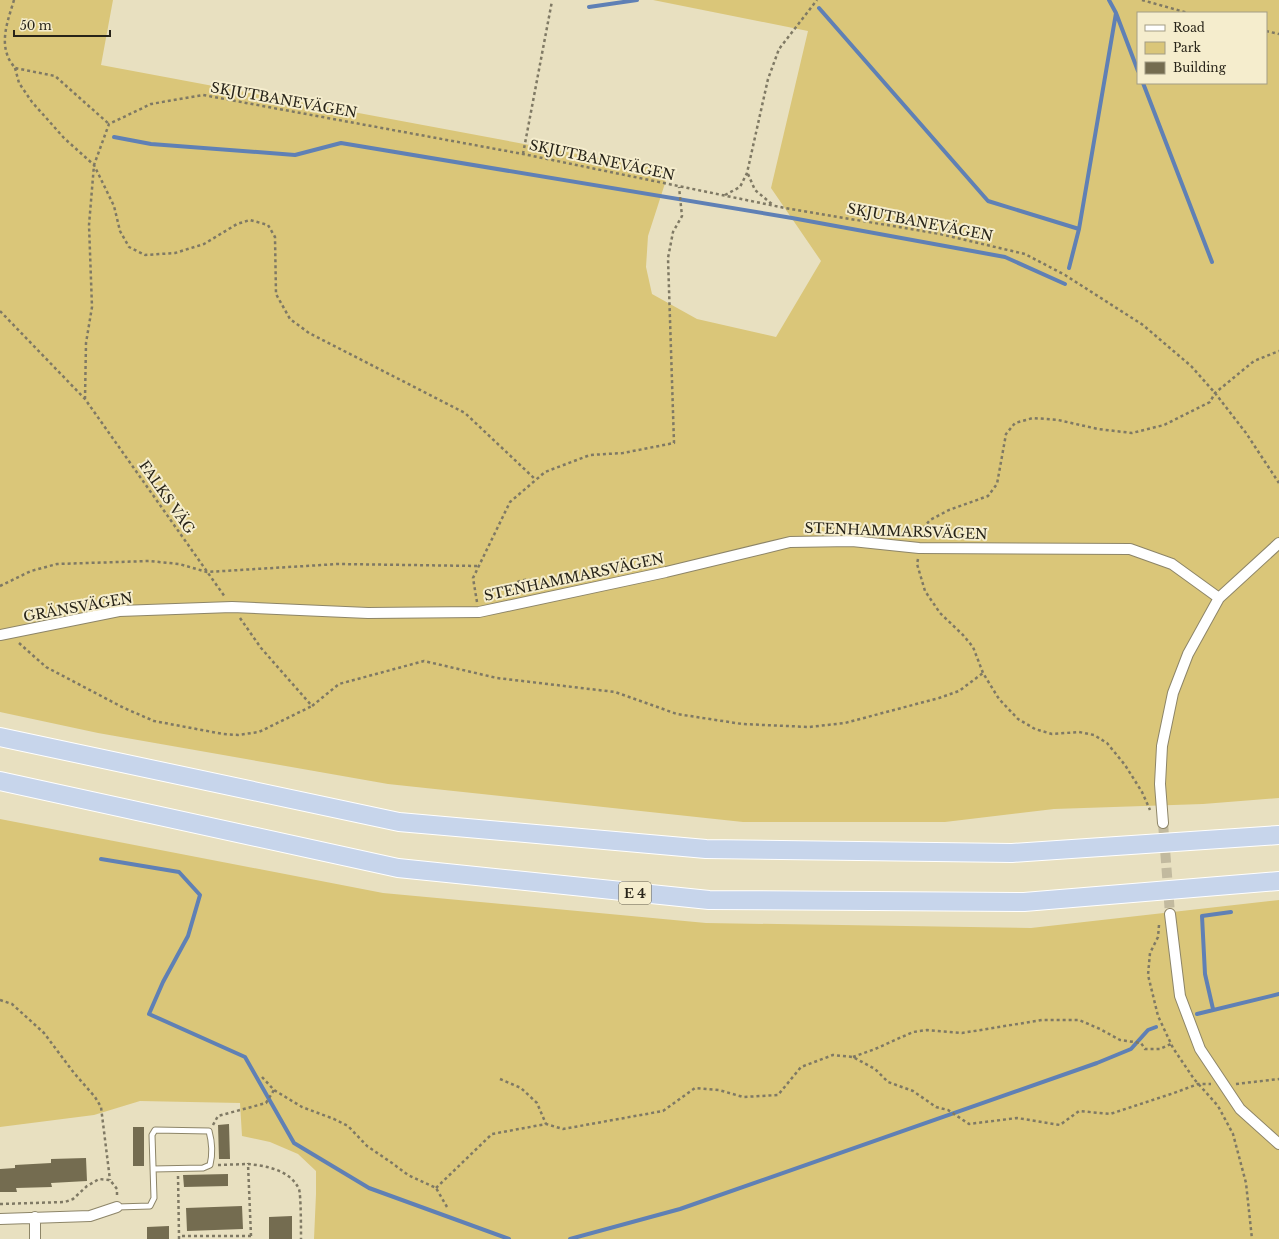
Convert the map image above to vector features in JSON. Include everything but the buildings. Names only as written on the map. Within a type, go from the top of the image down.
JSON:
[{"type":"highway","points":[[0,737],[398,822],[706,849],[1012,853],[1279,835]]},
{"type":"highway","name":"E 4","points":[[0,781],[398,868],[709,900],[1024,902],[1279,881]]},
{"type":"street","name":"STENHAMMARSVÄGEN","points":[[232,607],[368,613],[479,612],[666,572],[790,542],[852,541],[919,548],[1130,549],[1172,564],[1219,598]]},
{"type":"street","points":[[1162,823],[1160,784],[1162,746],[1173,693],[1188,654],[1219,598],[1279,543]]},
{"type":"street","name":"GRÄNSVÄGEN","points":[[0,635],[119,611],[232,607]]},
{"type":"street","points":[[1170,914],[1180,996],[1200,1049],[1240,1109],[1279,1144]]},
{"type":"street","points":[[0,1219],[90,1216],[117,1207]]},
{"type":"street","points":[[35,1217],[35,1239]]},
{"type":"lane","points":[[117,1207],[150,1206],[154,1198],[153,1169],[152,1135],[155,1130],[209,1131],[212,1139],[212,1157],[210,1164],[203,1168],[153,1169]]},
{"type":"path","points":[[14,0],[8,22],[5,45],[7,56],[15,68],[19,83],[32,102],[64,138],[94,165],[114,206],[120,231],[129,247],[145,255],[175,253],[204,244],[237,224],[250,220],[268,225],[275,237],[276,294],[290,319],[309,333],[465,413],[536,480]]},
{"type":"path","points":[[725,196],[740,187],[747,173],[768,79],[779,49],[817,0]]},
{"type":"path","points":[[1142,0],[1184,12]]},
{"type":"path","points":[[523,154],[552,2]]},
{"type":"path","points":[[1267,31],[1279,34]]},
{"type":"path","points":[[15,68],[55,76],[109,124],[94,165],[89,225],[92,307],[86,343],[85,399]]},
{"type":"path","name":"SKJUTBANEVÄGEN","points":[[109,124],[150,104],[203,95],[523,154],[725,196],[948,236],[1025,254],[1065,275],[1143,325],[1191,366],[1215,393],[1246,433],[1279,483]]},
{"type":"path","points":[[747,173],[755,190],[773,205]]},
{"type":"path","points":[[479,612],[473,578],[510,502],[545,472],[590,454],[623,453],[674,443],[668,258],[673,232],[682,216],[679,187]]},
{"type":"path","name":"FALKS VÄG","points":[[0,311],[85,399],[261,648],[312,706]]},
{"type":"path","points":[[0,586],[31,571],[57,564],[149,561],[179,564],[207,572],[338,564],[479,566]]},
{"type":"path","points":[[507,605],[507,594],[510,587],[520,581],[530,580],[567,593]]},
{"type":"path","points":[[13,641],[19,643],[46,667],[124,708],[154,721],[223,734],[238,735],[259,732],[312,706],[339,684],[424,661],[497,678],[615,692],[677,714],[742,724],[809,727],[845,723],[939,698],[959,691],[983,673]]},
{"type":"path","points":[[1160,919],[1158,937],[1150,953],[1148,975],[1158,1016],[1171,1044],[1198,1084],[1218,1106],[1233,1134],[1246,1182],[1252,1239]]},
{"type":"path","points":[[0,1000],[12,1004],[44,1033],[74,1073],[95,1097],[101,1107],[110,1180],[117,1189],[117,1207]]},
{"type":"path","points":[[853,1057],[913,1032],[927,1030],[962,1033],[1042,1020],[1079,1020],[1120,1040],[1141,1043],[1145,1049],[1160,1048],[1171,1044]]},
{"type":"path","points":[[436,1188],[492,1134],[546,1124],[563,1128],[664,1111],[695,1088],[718,1090],[743,1097],[778,1095],[801,1067],[834,1055],[853,1057],[875,1069],[888,1082],[913,1090],[936,1107],[948,1110],[969,1124],[1018,1118],[1060,1124],[1079,1111],[1110,1114],[1198,1084]]},
{"type":"path","points":[[262,1077],[274,1090],[302,1107],[348,1126],[367,1146],[408,1175],[436,1188],[447,1207]]},
{"type":"path","points":[[500,1079],[521,1088],[537,1103],[546,1124]]},
{"type":"path","points":[[1224,1085],[1279,1079]]},
{"type":"path","points":[[209,1131],[218,1116],[266,1103],[274,1090]]},
{"type":"path","points":[[210,1164],[248,1164],[268,1166],[289,1176],[299,1190],[301,1239]]},
{"type":"path","points":[[178,1169],[179,1238],[251,1238],[248,1164]]},
{"type":"path","points":[[0,1204],[65,1202],[73,1199],[87,1186],[98,1179],[110,1180]]},
{"type":"green space","points":[[0,0],[113,0],[101,65],[669,171],[648,236],[646,267],[652,294],[697,319],[776,337],[821,261],[771,188],[808,31],[653,0],[1279,0],[1279,798],[1203,804],[1054,809],[945,822],[743,822],[388,784],[98,733],[0,712]]},
{"type":"green space","points":[[0,819],[383,893],[706,923],[1031,928],[1279,900],[1279,1239],[314,1239],[316,1171],[298,1154],[270,1142],[242,1136],[240,1103],[140,1101],[94,1115],[0,1127]]},
{"type":"waterway","points":[[589,7],[637,0]]},
{"type":"waterway","points":[[1109,0],[1116,13],[1137,68]]},
{"type":"waterway","points":[[819,8],[988,201],[1079,229]]},
{"type":"waterway","points":[[1069,268],[1079,229],[1116,13]]},
{"type":"waterway","points":[[1143,84],[1212,262]]},
{"type":"waterway","points":[[114,137],[151,144],[295,155],[341,143],[792,218],[1005,257],[1065,284]]},
{"type":"waterway","points":[[101,859],[179,872],[200,895],[188,936],[163,982],[149,1014],[245,1057],[294,1143],[369,1188],[509,1239]]},
{"type":"waterway","points":[[1213,1009],[1205,974],[1202,916],[1231,912]]},
{"type":"waterway","points":[[1197,1014],[1279,994]]},
{"type":"waterway","points":[[570,1239],[680,1209],[1097,1063],[1131,1049],[1148,1030],[1156,1027]]},
{"type":"tunnel","points":[[1163,823],[1170,914]]}]
